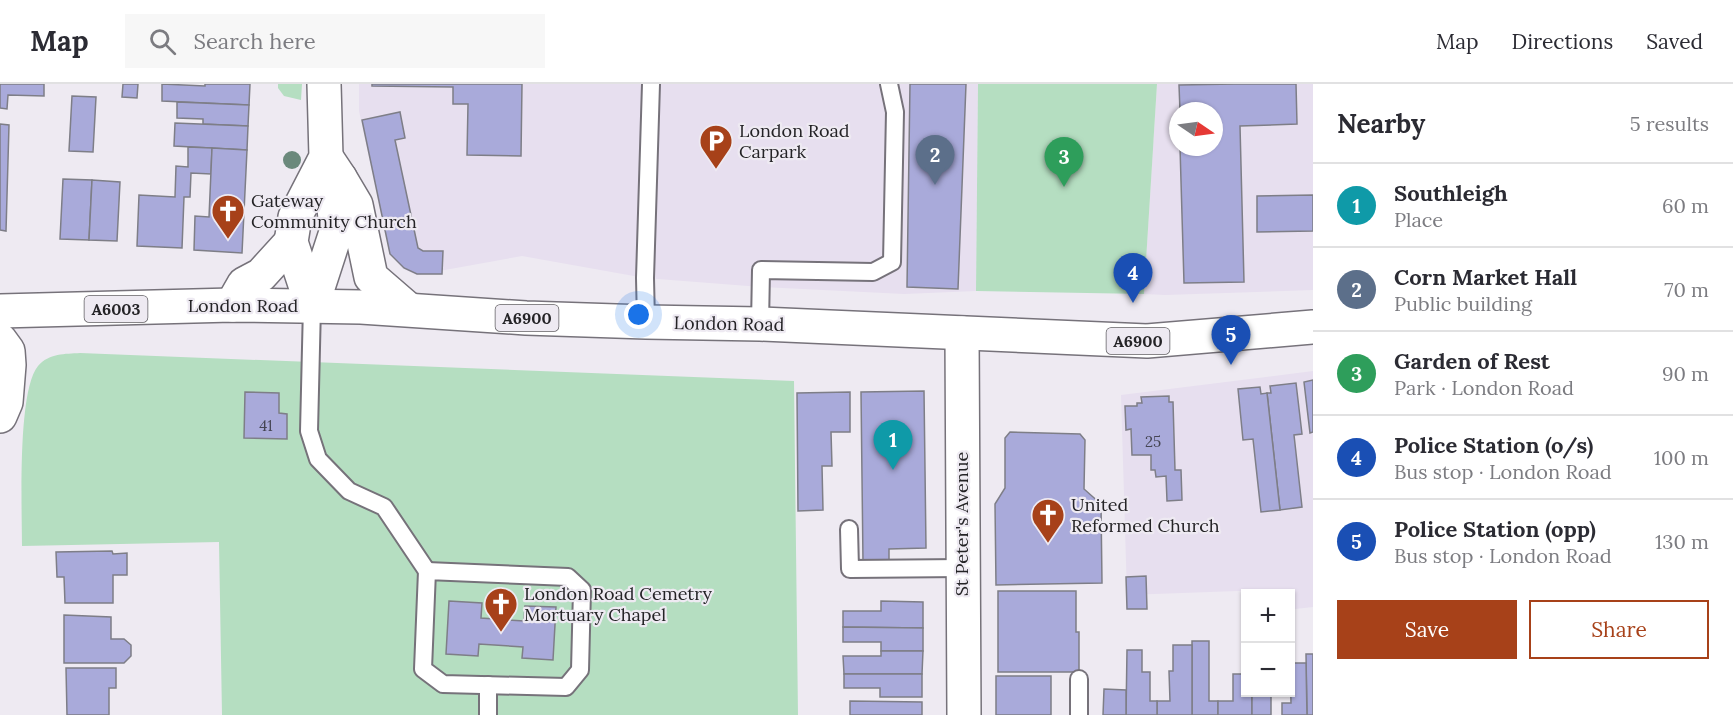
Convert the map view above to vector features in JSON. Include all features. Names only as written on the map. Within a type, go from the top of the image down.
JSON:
[{"type":"main road","points":[[312,306],[336,232],[333,167],[324,84]]},
{"type":"main road","points":[[312,306],[291,242],[295,217],[333,167]]},
{"type":"main road","points":[[333,167],[356,205],[371,276],[408,309]]},
{"type":"main road","points":[[232,305],[244,284],[261,275],[291,242]]},
{"type":"main road","name":"London Road","points":[[0,311],[232,305],[312,306],[408,309],[526,318],[760,324],[1147,341],[1313,327]]},
{"type":"main road","name":"St Peter's Avenue","points":[[962,333],[964,715]]},
{"type":"main road","points":[[0,340],[8,351],[9,365],[6,402],[0,416]]},
{"type":"lane","points":[[646,322],[645,278],[651,84]]},
{"type":"lane","points":[[760,324],[761,270],[873,272],[892,262],[895,112],[889,84]]},
{"type":"lane","points":[[312,306],[309,431],[318,459],[350,491],[384,507],[427,571],[423,669],[443,684],[566,687],[580,670],[582,590],[568,577],[427,571]]},
{"type":"lane","points":[[849,529],[849,569],[963,568]]},
{"type":"lane","points":[[1079,679],[1079,715]]},
{"type":"lane","points":[[488,685],[488,715]]},
{"type":"shaded area","name":"London Road Carpark","points":[[359,84],[978,84],[976,291],[904,294],[761,287],[645,278],[522,256],[417,275],[403,269],[389,253],[359,111]]},
{"type":"shaded area","points":[[1157,84],[1313,84],[1313,290],[1144,294]]},
{"type":"shaded area","points":[[1313,371],[1313,607],[1295,609],[1295,589],[1241,589],[1241,591],[1127,595],[1121,395]]},
{"type":"green space","points":[[278,84],[302,84],[301,100],[284,96]]},
{"type":"green space","points":[[978,84],[1157,84],[1144,294],[976,291]]},
{"type":"green space","points":[[80,353],[794,381],[798,715],[222,715],[219,542],[22,546],[22,452],[31,379],[38,366],[47,359],[57,355]]},
{"type":"building","points":[[0,84],[44,84],[44,96],[8,95],[7,109],[0,108]]},
{"type":"building","points":[[123,84],[138,84],[137,98],[122,97]]},
{"type":"building","points":[[162,84],[205,86],[205,84],[250,84],[249,105],[162,101]]},
{"type":"building","points":[[372,84],[522,84],[521,156],[467,155],[468,104],[453,104],[453,87],[372,86]]},
{"type":"building","points":[[910,84],[966,84],[958,289],[907,287]]},
{"type":"building","points":[[1296,84],[1297,124],[1240,126],[1244,282],[1184,283],[1180,156],[1223,156],[1223,102],[1180,102],[1179,85]]},
{"type":"building","points":[[72,96],[96,97],[93,152],[69,151]]},
{"type":"building","points":[[177,102],[249,105],[248,126],[203,124],[203,119],[177,118]]},
{"type":"building","points":[[400,112],[405,138],[395,140],[418,248],[423,251],[443,251],[442,274],[417,274],[404,268],[390,254],[362,120]]},
{"type":"building","points":[[175,123],[248,126],[247,150],[174,146]]},
{"type":"building","points":[[0,124],[9,125],[6,231],[0,230]]},
{"type":"building","points":[[188,147],[212,148],[211,174],[191,173],[190,197],[184,197],[182,248],[137,246],[139,195],[175,197],[176,166],[188,167]]},
{"type":"building","points":[[212,148],[247,150],[242,253],[194,250],[195,216],[209,217]]},
{"type":"building","points":[[63,179],[92,180],[89,240],[60,239]]},
{"type":"building","points":[[92,180],[120,182],[117,241],[89,240]]},
{"type":"building","points":[[1313,195],[1313,231],[1257,232],[1257,196]]},
{"type":"building","points":[[1313,380],[1313,432],[1310,433],[1304,382]]},
{"type":"building","points":[[1296,383],[1302,434],[1294,435],[1302,507],[1280,510],[1267,393],[1271,393],[1270,386]]},
{"type":"building","points":[[1260,387],[1261,394],[1267,393],[1280,510],[1261,512],[1253,439],[1243,440],[1238,389]]},
{"type":"building","points":[[924,391],[926,548],[889,549],[889,561],[863,562],[861,392]]},
{"type":"building","points":[[245,392],[279,393],[279,413],[287,414],[287,439],[244,438]]},
{"type":"building","points":[[850,392],[850,432],[831,432],[832,466],[822,466],[823,510],[798,511],[797,393]]},
{"type":"building","points":[[1169,396],[1169,402],[1173,402],[1175,470],[1181,470],[1182,500],[1167,501],[1166,476],[1156,477],[1155,470],[1151,470],[1151,455],[1132,455],[1131,429],[1126,430],[1125,406],[1137,406],[1137,403],[1142,403],[1141,397]]},
{"type":"building","name":"United Reformed Church","points":[[1010,432],[1080,434],[1085,440],[1084,489],[1101,504],[1102,583],[996,585],[995,504],[1005,488],[1005,438]]},
{"type":"building","points":[[112,551],[113,554],[127,553],[127,575],[113,575],[113,603],[65,603],[64,577],[57,577],[56,552]]},
{"type":"building","points":[[1146,576],[1147,609],[1127,609],[1126,577]]},
{"type":"building","points":[[998,591],[1076,591],[1079,672],[998,672]]},
{"type":"building","name":"London Road Cemetry Mortuary Chapel","points":[[449,601],[482,603],[481,618],[524,621],[525,606],[556,607],[553,660],[522,658],[523,647],[479,644],[478,656],[446,654]]},
{"type":"building","points":[[881,601],[923,602],[923,628],[843,627],[843,611],[881,611]]},
{"type":"building","points":[[64,615],[111,617],[111,639],[124,639],[131,645],[131,656],[124,663],[64,663]]},
{"type":"building","points":[[843,627],[923,628],[923,651],[881,651],[881,642],[843,642]]},
{"type":"building","points":[[1192,641],[1209,641],[1209,701],[1218,701],[1218,715],[1192,715]]},
{"type":"building","points":[[1173,645],[1192,645],[1192,715],[1157,715],[1157,701],[1170,701],[1169,671],[1173,671]]},
{"type":"building","points":[[1127,650],[1142,650],[1142,672],[1150,672],[1150,701],[1157,701],[1157,715],[1126,715]]},
{"type":"building","points":[[881,651],[923,651],[922,674],[844,674],[843,656],[881,656]]},
{"type":"building","points":[[1306,654],[1313,654],[1313,715],[1307,715]]},
{"type":"building","points":[[1295,663],[1306,663],[1307,715],[1282,715],[1282,703],[1291,703],[1291,697],[1295,697]]},
{"type":"building","points":[[66,668],[116,668],[116,688],[109,688],[109,715],[67,715]]},
{"type":"building","points":[[844,674],[922,674],[922,697],[880,697],[880,688],[844,688]]},
{"type":"building","points":[[1233,674],[1241,674],[1241,697],[1252,697],[1252,715],[1218,715],[1218,701],[1233,701]]},
{"type":"building","points":[[996,676],[1051,676],[1051,715],[996,715]]},
{"type":"building","points":[[1104,689],[1126,690],[1126,715],[1103,715]]},
{"type":"building","points":[[1252,697],[1271,697],[1271,715],[1252,715]]},
{"type":"building","points":[[850,701],[922,702],[922,715],[850,715]]},
{"type":"place","name":"London Road Carpark","points":[[716,170]]},
{"type":"place","name":"Corn Market Hall","points":[[935,185]]},
{"type":"place","name":"Garden of Rest","points":[[1064,187]]},
{"type":"place","name":"Gateway Community Church","points":[[228,240]]},
{"type":"place","name":"Police Station (o/s)","points":[[1133,303]]},
{"type":"place","name":"Police Station (opp)","points":[[1231,365]]},
{"type":"place","name":"Southleigh","points":[[893,470]]},
{"type":"place","name":"United Reformed Church","points":[[1048,544]]},
{"type":"place","name":"London Road Cemetry Mortuary Chapel","points":[[501,633]]}]
